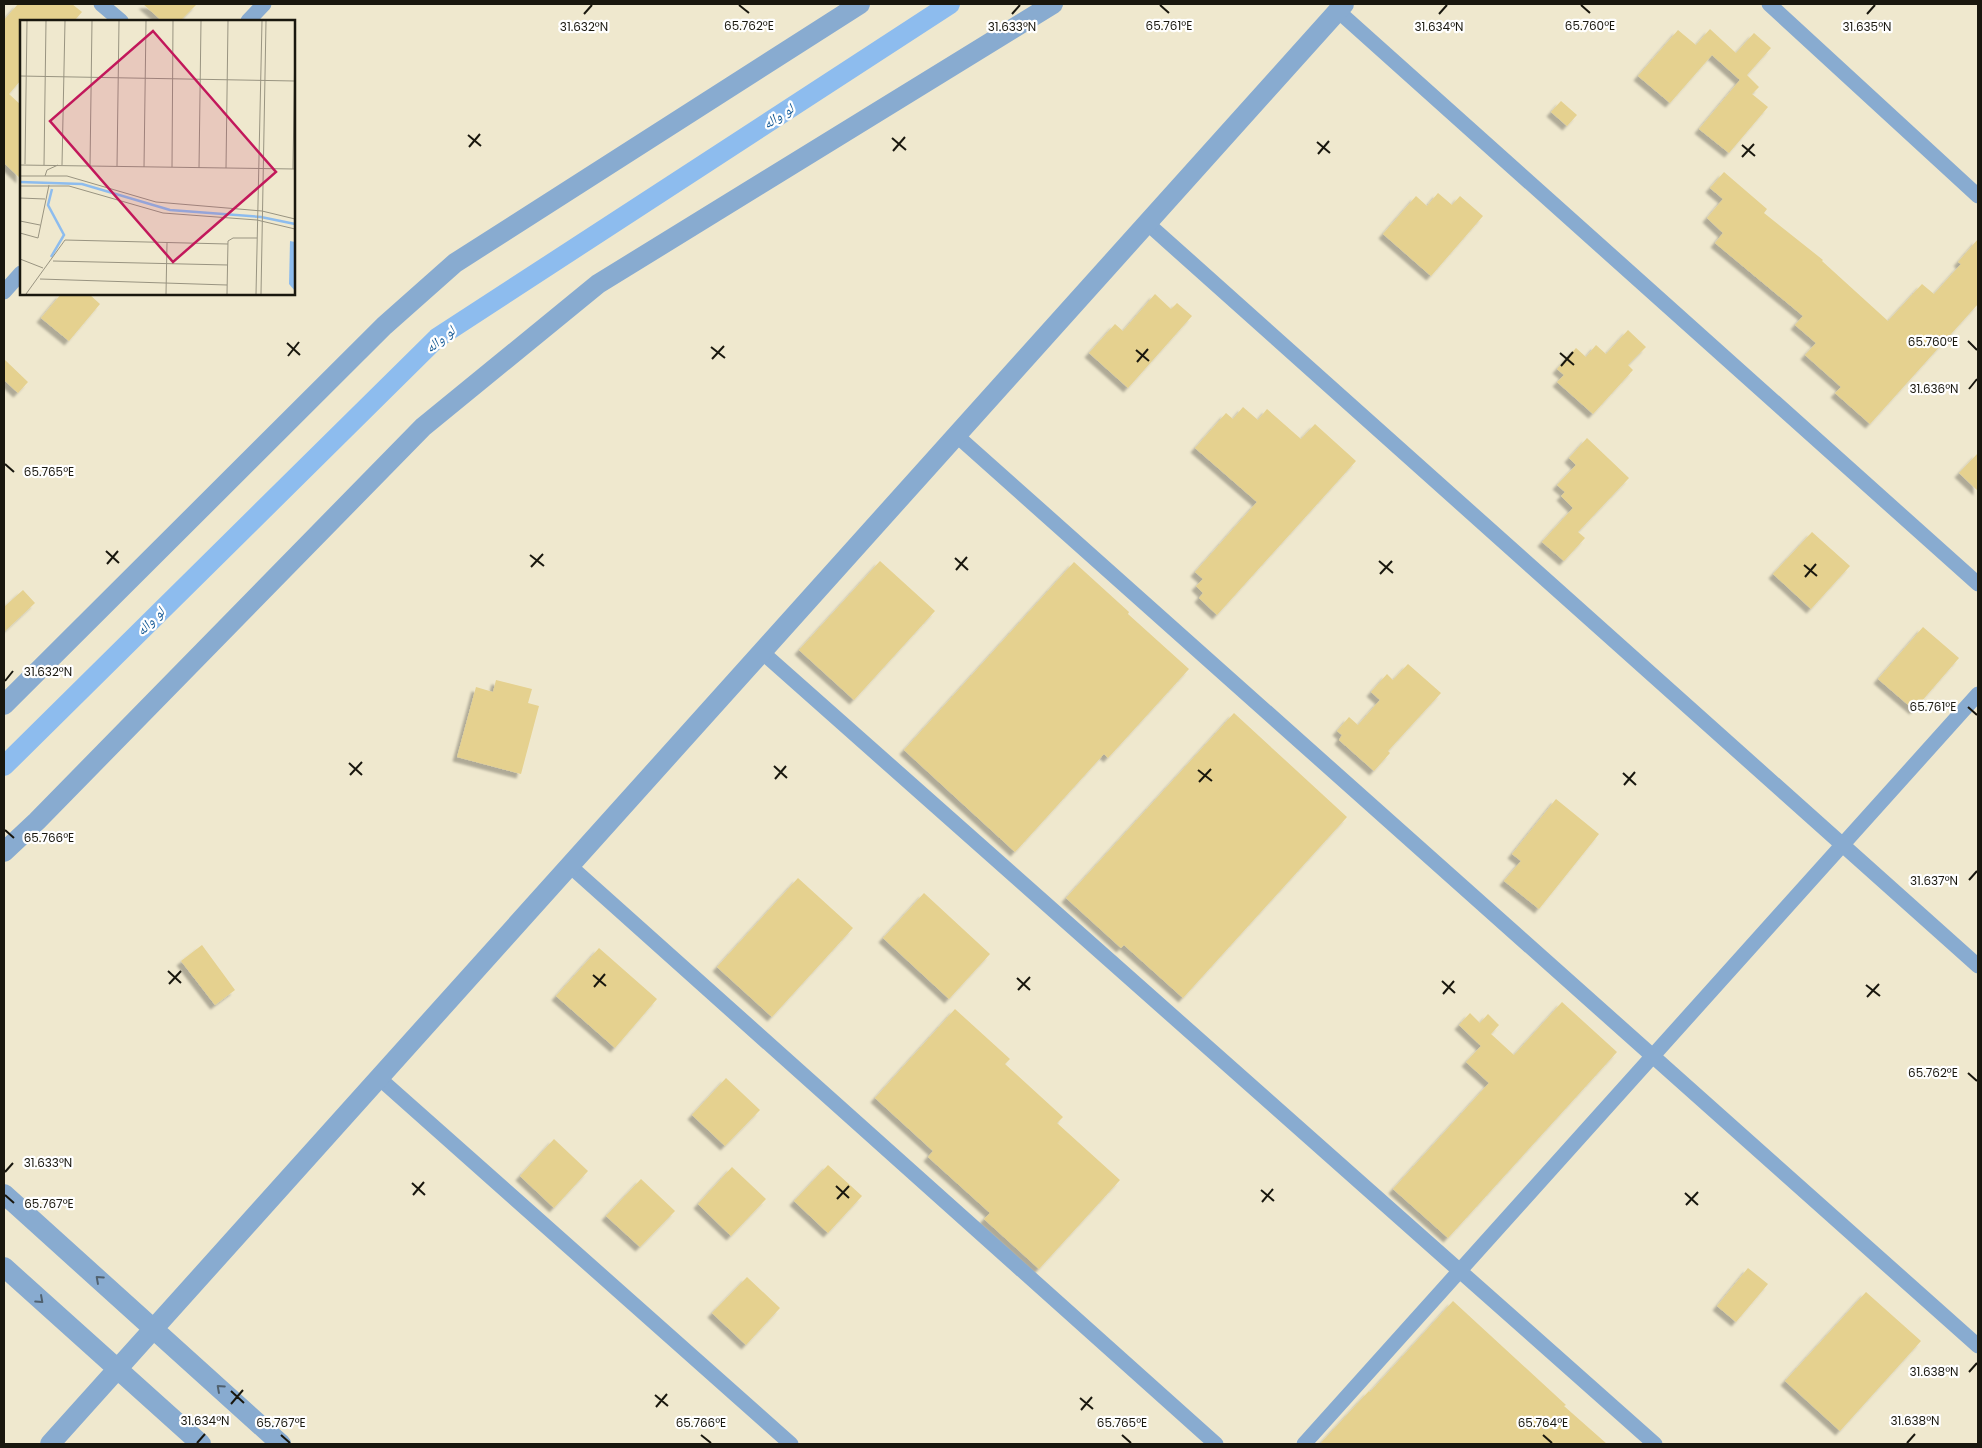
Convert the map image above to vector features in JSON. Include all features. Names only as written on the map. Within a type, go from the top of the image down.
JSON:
[{"type":"street","points":[[101,4],[120,20]]},
{"type":"street","points":[[249,20],[264,4]]},
{"type":"street","points":[[4,705],[384,326],[455,262],[860,4]]},
{"type":"street","points":[[4,852],[37,821],[423,427],[598,284],[1053,4]]},
{"type":"street","points":[[1769,4],[1978,196]]},
{"type":"street","points":[[50,1444],[1341,7],[1978,584]]},
{"type":"street","points":[[1147,224],[1978,966]]},
{"type":"street","points":[[4,292],[20,274]]},
{"type":"street","points":[[956,436],[1978,1346]]},
{"type":"street","points":[[762,652],[1655,1444]]},
{"type":"street","points":[[1304,1444],[1978,694]]},
{"type":"street","points":[[570,866],[1216,1444]]},
{"type":"street","points":[[379,1078],[791,1444]]},
{"type":"street","points":[[4,1194],[281,1444]]},
{"type":"street","points":[[4,1267],[201,1444]]},
{"type":"building","points":[[18,4],[72,4],[82,12],[75,20],[20,20],[20,81],[9,94],[20,104],[20,178],[4,163],[4,20]]},
{"type":"building","points":[[143,4],[197,4],[181,20],[161,20]]},
{"type":"building","points":[[1710,29],[1736,53],[1754,33],[1771,48],[1747,75],[1759,87],[1752,94],[1768,107],[1729,153],[1699,129],[1740,80],[1712,55],[1670,103],[1638,76],[1678,30],[1696,45]]},
{"type":"building","points":[[1561,101],[1577,115],[1567,126],[1551,112]]},
{"type":"building","points":[[1724,172],[1767,209],[1764,213],[1823,260],[1888,321],[1922,284],[1934,294],[1961,264],[1958,262],[1978,239],[1978,304],[1870,424],[1835,393],[1841,387],[1805,355],[1816,343],[1795,325],[1803,316],[1715,243],[1723,233],[1707,218],[1723,199],[1710,188]]},
{"type":"building","points":[[1438,193],[1452,205],[1460,196],[1483,216],[1431,276],[1383,234],[1416,196],[1427,206]]},
{"type":"building","points":[[1155,294],[1171,309],[1177,303],[1192,316],[1128,388],[1089,353],[1115,324],[1123,331]]},
{"type":"building","points":[[60,295],[90,295],[100,304],[69,341],[41,318]]},
{"type":"building","points":[[1628,330],[1646,347],[1628,365],[1633,370],[1593,414],[1557,382],[1564,375],[1557,369],[1576,348],[1586,357],[1596,345],[1606,354]]},
{"type":"building","points":[[4,359],[28,382],[18,393],[4,380]]},
{"type":"building","points":[[1243,407],[1258,420],[1267,409],[1301,439],[1315,424],[1356,461],[1217,615],[1199,598],[1203,593],[1196,586],[1203,579],[1195,572],[1257,502],[1195,448],[1226,413],[1233,419]]},
{"type":"building","points":[[1587,438],[1629,478],[1578,532],[1585,538],[1564,561],[1542,542],[1573,508],[1561,496],[1565,492],[1557,485],[1576,465],[1569,458]]},
{"type":"building","points":[[1978,453],[1978,491],[1959,473]]},
{"type":"building","points":[[1812,532],[1850,566],[1811,609],[1773,574]]},
{"type":"building","points":[[880,561],[935,611],[854,700],[799,650]]},
{"type":"building","points":[[1074,562],[1189,669],[1108,758],[1104,754],[1015,852],[904,750]]},
{"type":"building","points":[[23,590],[35,603],[4,632],[4,607]]},
{"type":"building","points":[[1923,627],[1959,658],[1914,710],[1878,679]]},
{"type":"building","points":[[1408,664],[1441,693],[1388,751],[1390,753],[1374,771],[1339,740],[1342,735],[1337,731],[1349,717],[1358,725],[1380,700],[1371,692],[1387,674],[1393,680]]},
{"type":"building","points":[[496,680],[532,689],[528,703],[539,706],[521,774],[457,757],[476,687],[493,692]]},
{"type":"building","points":[[1234,713],[1347,817],[1183,998],[1124,945],[1121,948],[1066,898]]},
{"type":"building","points":[[1556,799],[1599,834],[1539,909],[1504,881],[1521,861],[1512,854]]},
{"type":"building","points":[[798,878],[853,928],[772,1017],[717,967]]},
{"type":"building","points":[[924,893],[990,954],[949,999],[883,938]]},
{"type":"building","points":[[202,945],[235,990],[215,1005],[181,961]]},
{"type":"building","points":[[599,948],[657,999],[615,1048],[556,996]]},
{"type":"building","points":[[1562,1002],[1617,1052],[1448,1238],[1393,1189],[1489,1083],[1466,1062],[1481,1046],[1459,1025],[1470,1013],[1480,1023],[1488,1014],[1499,1025],[1491,1034],[1514,1055]]},
{"type":"building","points":[[955,1009],[1010,1059],[1005,1064],[1063,1117],[1057,1123],[1120,1180],[1039,1269],[984,1219],[990,1213],[928,1157],[933,1151],[875,1098]]},
{"type":"building","points":[[726,1078],[760,1110],[725,1146],[692,1115]]},
{"type":"building","points":[[554,1139],[588,1171],[554,1208],[520,1176]]},
{"type":"building","points":[[828,1165],[862,1196],[828,1233],[794,1201]]},
{"type":"building","points":[[732,1167],[766,1199],[731,1236],[698,1204]]},
{"type":"building","points":[[641,1179],[675,1211],[640,1247],[606,1216]]},
{"type":"building","points":[[1748,1268],[1768,1284],[1736,1322],[1717,1306]]},
{"type":"building","points":[[747,1277],[780,1308],[746,1345],[712,1313]]},
{"type":"building","points":[[1866,1292],[1921,1341],[1840,1431],[1785,1381]]},
{"type":"building","points":[[1453,1301],[1566,1405],[1564,1406],[1607,1444],[1320,1444]]},
{"type":"waterway","name":"لو واله","points":[[4,766],[437,338],[950,4]]}]
